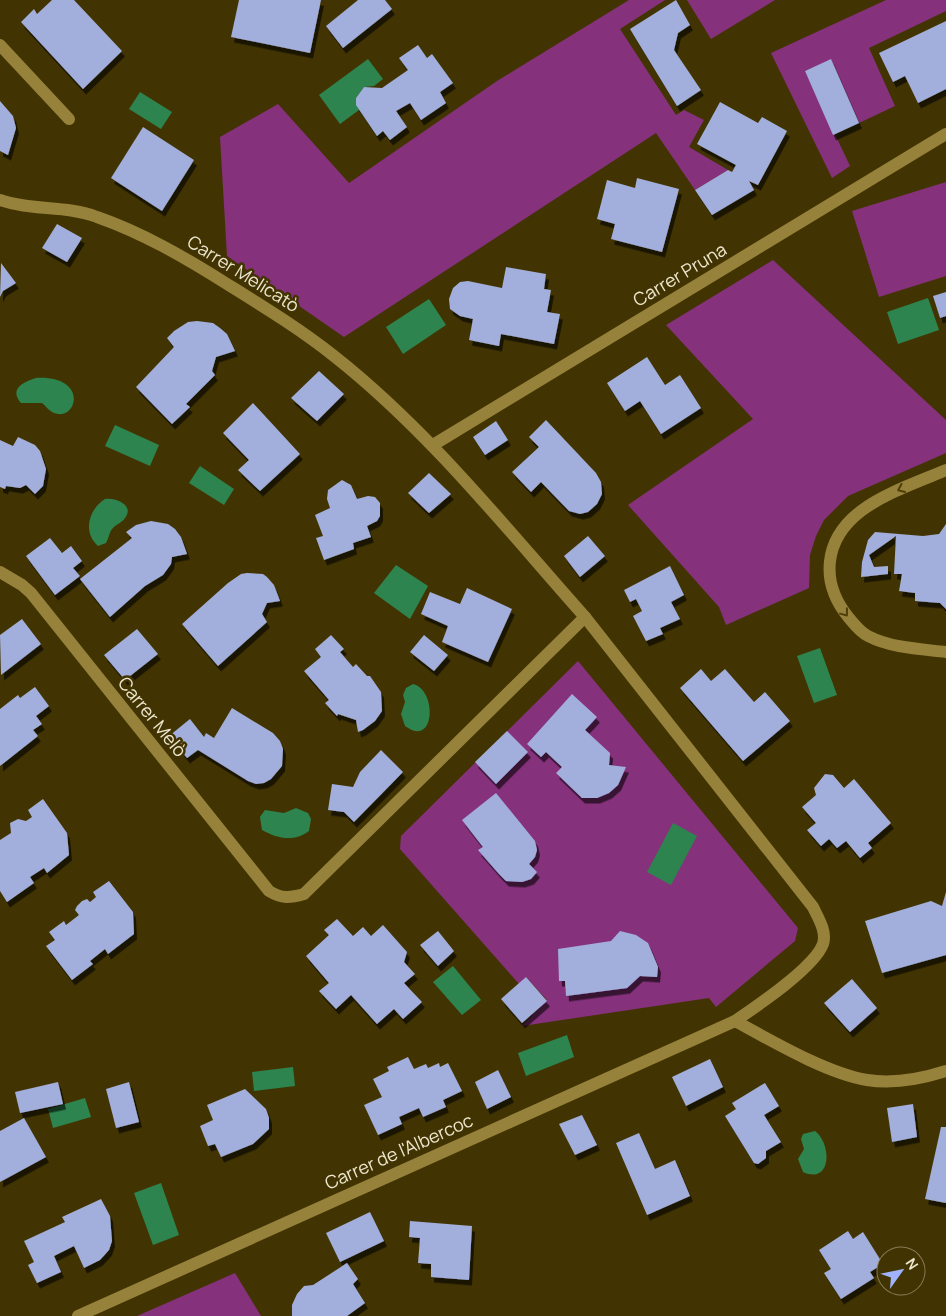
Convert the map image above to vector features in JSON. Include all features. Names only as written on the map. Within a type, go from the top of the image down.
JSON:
[{"type":"street","points":[[0,45],[68,119]]},
{"type":"street","name":"Carrer Pruna","points":[[433,445],[946,134]]},
{"type":"street","name":"Carrer Melicatò","points":[[0,200],[35,209],[95,216],[178,254],[298,329],[334,356],[433,445],[585,617]]},
{"type":"street","points":[[946,470],[881,498],[860,511],[835,542],[829,566],[832,590],[847,615],[866,634],[896,645],[946,652]]},
{"type":"street","name":"Carrer Melò","points":[[0,572],[22,585],[31,594],[270,891],[279,898],[290,898],[304,894],[585,617]]},
{"type":"street","name":"Carrer de l'Albercoc","points":[[78,1316],[735,1021],[763,1001],[813,958],[823,943],[823,926],[813,907],[585,617]]},
{"type":"street","points":[[735,1021],[784,1047],[834,1069],[866,1080],[891,1081],[925,1078],[946,1071]]},
{"type":"shaded area","points":[[629,0],[665,0],[620,29],[676,115],[684,110],[704,120],[689,147],[728,170],[695,190],[656,133],[344,337],[227,256],[220,137],[278,104],[349,183],[497,81]]},
{"type":"shaded area","points":[[687,0],[775,0],[711,39]]},
{"type":"shaded area","points":[[886,0],[946,0],[946,11],[869,48],[895,106],[859,123],[831,60],[805,71],[850,166],[832,178],[771,53]]},
{"type":"shaded area","points":[[368,59],[383,79],[374,86],[364,87],[356,98],[359,110],[340,124],[319,95]]},
{"type":"shaded area","points":[[140,92],[172,112],[161,129],[129,109]]},
{"type":"shaded area","points":[[946,182],[946,276],[879,297],[852,211]]},
{"type":"shaded area","points":[[773,260],[946,420],[946,453],[848,496],[824,520],[816,536],[810,555],[809,588],[726,625],[719,607],[628,505],[753,419],[666,325]]},
{"type":"shaded area","points":[[928,298],[939,330],[898,344],[887,312]]},
{"type":"shaded area","points":[[429,299],[446,325],[403,354],[386,327]]},
{"type":"shaded area","points":[[36,378],[53,379],[65,383],[71,390],[74,398],[73,405],[69,411],[62,414],[54,413],[42,403],[21,403],[16,394],[17,390],[22,384]]},
{"type":"shaded area","points":[[115,425],[159,445],[150,466],[105,446]]},
{"type":"shaded area","points":[[200,466],[234,489],[224,505],[189,483]]},
{"type":"shaded area","points":[[105,499],[114,499],[128,509],[124,520],[114,527],[106,543],[98,546],[90,534],[90,521],[99,503]]},
{"type":"shaded area","points":[[396,565],[428,586],[410,619],[374,593]]},
{"type":"shaded area","points":[[820,648],[837,695],[814,703],[797,656]]},
{"type":"shaded area","points":[[578,661],[798,928],[795,941],[716,1007],[709,998],[522,1026],[547,1000],[526,977],[519,984],[400,849],[401,836]]},
{"type":"shaded area","points":[[413,684],[421,688],[429,706],[430,716],[423,730],[415,731],[405,726],[401,714],[405,702],[403,695],[406,688]]},
{"type":"shaded area","points":[[296,808],[308,813],[311,819],[309,831],[298,837],[286,838],[274,836],[262,830],[260,817],[265,810],[284,813]]},
{"type":"shaded area","points":[[673,823],[697,836],[671,885],[647,872]]},
{"type":"shaded area","points":[[453,966],[481,1000],[462,1015],[433,982]]},
{"type":"shaded area","points":[[567,1035],[574,1057],[526,1076],[518,1053]]},
{"type":"shaded area","points":[[293,1067],[295,1086],[254,1091],[252,1072]]},
{"type":"shaded area","points":[[85,1098],[91,1117],[53,1128],[48,1109]]},
{"type":"shaded area","points":[[815,1131],[821,1137],[824,1145],[826,1161],[820,1173],[813,1175],[803,1172],[798,1159],[804,1149],[801,1139],[803,1134]]},
{"type":"shaded area","points":[[161,1183],[179,1235],[153,1245],[134,1193]]},
{"type":"shaded area","points":[[235,1273],[261,1316],[137,1316]]},
{"type":"building","points":[[52,0],[74,0],[122,51],[83,89],[21,22],[34,9],[37,14]]},
{"type":"building","points":[[239,0],[321,0],[310,53],[231,37]]},
{"type":"building","points":[[358,0],[385,0],[392,9],[343,48],[326,26]]},
{"type":"building","points":[[676,0],[690,25],[678,33],[674,50],[701,90],[677,106],[630,29]]},
{"type":"building","points":[[946,21],[946,89],[918,103],[905,76],[893,82],[879,53]]},
{"type":"building","points":[[418,45],[427,58],[432,54],[453,83],[440,92],[446,103],[421,120],[410,103],[396,111],[407,127],[390,140],[383,131],[377,136],[356,105],[356,98],[364,87],[382,88],[408,70],[399,58]]},
{"type":"building","points":[[831,59],[859,123],[833,135],[805,71]]},
{"type":"building","points":[[0,101],[13,116],[16,128],[8,155],[0,151]]},
{"type":"building","points":[[720,102],[758,123],[762,117],[787,131],[758,185],[749,181],[754,190],[712,215],[695,190],[728,170],[732,172],[736,165],[697,144]]},
{"type":"building","points":[[143,127],[194,160],[162,211],[111,178]]},
{"type":"building","points":[[637,178],[679,189],[662,252],[611,239],[615,224],[597,219],[607,180],[635,188]]},
{"type":"building","points":[[57,224],[82,238],[67,262],[42,248]]},
{"type":"building","points":[[1,263],[16,283],[3,291],[0,297]]},
{"type":"building","points":[[506,267],[546,274],[544,289],[551,290],[547,312],[560,314],[554,344],[501,334],[499,346],[469,340],[473,319],[460,316],[450,309],[449,299],[453,288],[460,282],[468,281],[502,288]]},
{"type":"building","points":[[946,292],[946,316],[940,318],[933,296]]},
{"type":"building","points":[[188,322],[213,323],[220,328],[227,334],[235,351],[216,357],[212,371],[215,375],[186,404],[190,407],[172,424],[136,387],[174,347],[167,338]]},
{"type":"building","points":[[647,357],[665,385],[680,375],[701,408],[661,434],[640,401],[625,411],[607,383]]},
{"type":"building","points":[[319,371],[344,394],[317,421],[291,398]]},
{"type":"building","points":[[253,403],[300,454],[260,491],[238,470],[249,460],[223,433]]},
{"type":"building","points":[[546,420],[596,473],[601,482],[602,494],[597,504],[588,512],[580,514],[569,511],[541,482],[531,492],[512,472],[539,447],[529,437]]},
{"type":"building","points":[[496,421],[508,440],[485,455],[473,437]]},
{"type":"building","points":[[18,437],[35,445],[40,451],[46,469],[43,486],[35,494],[26,485],[20,488],[6,486],[5,489],[0,487],[0,440],[13,446]]},
{"type":"building","points":[[429,473],[451,494],[429,513],[408,493]]},
{"type":"building","points":[[342,480],[351,485],[357,499],[368,496],[375,497],[380,503],[380,516],[377,521],[367,526],[371,537],[353,543],[354,549],[324,560],[316,538],[323,536],[315,515],[330,508],[327,499],[328,490]]},
{"type":"building","points":[[151,521],[168,524],[175,529],[181,537],[187,554],[172,557],[171,564],[163,575],[145,586],[110,617],[80,579],[132,538],[126,532],[136,525]]},
{"type":"building","points":[[946,524],[946,609],[940,603],[915,601],[915,593],[899,591],[902,574],[894,574],[896,536],[869,555],[874,567],[888,566],[888,574],[861,577],[862,562],[868,540],[875,532],[923,536],[939,534]]},
{"type":"building","points":[[588,536],[605,556],[580,577],[564,556]]},
{"type":"building","points":[[50,538],[62,553],[71,546],[82,561],[73,568],[80,576],[55,595],[26,556]]},
{"type":"building","points":[[670,566],[684,595],[671,602],[680,619],[660,628],[663,634],[646,641],[633,616],[642,611],[636,599],[630,602],[624,590]]},
{"type":"building","points":[[241,574],[263,574],[267,577],[274,585],[280,601],[267,603],[262,614],[267,622],[218,666],[182,624],[228,583]]},
{"type":"building","points":[[467,588],[512,609],[488,662],[442,642],[448,626],[421,614],[430,592],[460,604]]},
{"type":"building","points":[[22,619],[41,644],[1,675],[0,635]]},
{"type":"building","points":[[137,629],[158,654],[125,680],[104,655]]},
{"type":"building","points":[[331,635],[344,649],[340,652],[353,667],[356,664],[367,676],[370,676],[381,692],[382,711],[375,721],[358,732],[356,720],[338,714],[337,716],[325,703],[329,700],[304,671],[321,657],[315,649]]},
{"type":"building","points":[[424,635],[448,655],[434,671],[410,652]]},
{"type":"building","points":[[701,669],[711,681],[725,669],[754,702],[765,692],[790,721],[743,761],[680,688]]},
{"type":"building","points":[[35,687],[49,706],[36,716],[42,724],[33,730],[38,736],[0,766],[0,709],[18,695],[20,698]]},
{"type":"building","points":[[572,694],[597,717],[585,730],[610,753],[609,765],[626,767],[618,785],[609,793],[597,798],[582,798],[556,773],[562,767],[546,752],[541,757],[527,744]]},
{"type":"building","points":[[232,708],[273,733],[280,741],[283,749],[282,766],[271,779],[264,783],[256,784],[248,781],[198,750],[187,758],[169,736],[190,719],[204,737],[206,733],[214,738]]},
{"type":"building","points":[[507,731],[528,752],[496,784],[475,762]]},
{"type":"building","points":[[381,750],[403,772],[354,822],[344,812],[328,810],[332,784],[353,787],[360,772]]},
{"type":"building","points":[[825,774],[833,775],[844,788],[854,779],[891,823],[868,843],[872,848],[860,858],[846,841],[837,848],[829,839],[821,846],[807,830],[816,823],[802,807],[816,795],[814,788]]},
{"type":"building","points":[[496,793],[535,841],[537,850],[535,857],[529,864],[537,872],[531,879],[522,882],[506,881],[478,850],[483,847],[462,820]]},
{"type":"building","points":[[43,799],[67,833],[69,855],[47,873],[44,868],[30,877],[34,883],[7,902],[0,891],[0,840],[11,833],[10,823],[18,819],[26,821],[32,817],[28,810]]},
{"type":"building","points":[[109,881],[133,912],[134,934],[108,954],[105,949],[90,961],[93,964],[72,980],[46,946],[55,940],[49,932],[64,921],[66,925],[79,915],[75,910],[77,906],[87,899],[90,902],[96,897],[93,892]]},
{"type":"building","points":[[946,892],[946,955],[882,973],[865,921],[931,901],[942,906]]},
{"type":"building","points":[[337,919],[353,936],[363,927],[371,936],[383,925],[407,952],[404,962],[415,974],[404,983],[422,1002],[403,1019],[394,1009],[377,1024],[351,995],[336,1009],[319,991],[329,983],[306,956],[329,935],[324,930]]},
{"type":"building","points":[[438,931],[454,951],[438,966],[420,945]]},
{"type":"building","points":[[620,931],[636,935],[648,943],[658,967],[657,977],[640,976],[627,988],[566,996],[565,981],[559,981],[558,949],[611,941]]},
{"type":"building","points":[[526,977],[547,1001],[522,1023],[501,999]]},
{"type":"building","points":[[852,979],[877,1008],[850,1032],[824,1003]]},
{"type":"building","points":[[408,1057],[414,1069],[426,1064],[428,1068],[439,1063],[440,1067],[448,1063],[462,1091],[443,1100],[446,1107],[423,1117],[419,1108],[399,1117],[402,1124],[378,1135],[364,1105],[382,1097],[373,1079],[389,1071],[387,1067]]},
{"type":"building","points":[[710,1059],[723,1087],[686,1106],[672,1077]]},
{"type":"building","points":[[498,1070],[511,1097],[487,1109],[475,1082]]},
{"type":"building","points":[[58,1082],[63,1104],[20,1113],[15,1092]]},
{"type":"building","points":[[129,1082],[139,1122],[116,1128],[106,1089]]},
{"type":"building","points":[[765,1083],[779,1106],[764,1115],[781,1142],[766,1151],[766,1158],[758,1164],[754,1163],[725,1116],[736,1109],[732,1103]]},
{"type":"building","points":[[245,1089],[266,1109],[269,1118],[269,1129],[253,1144],[221,1157],[215,1144],[208,1146],[200,1126],[213,1120],[207,1105]]},
{"type":"building","points":[[913,1104],[917,1137],[892,1142],[887,1108]]},
{"type":"building","points":[[582,1115],[597,1145],[575,1155],[559,1124]]},
{"type":"building","points":[[24,1118],[46,1157],[0,1182],[0,1131]]},
{"type":"building","points":[[941,1127],[946,1127],[946,1203],[925,1199]]},
{"type":"building","points":[[639,1133],[655,1169],[675,1160],[690,1196],[647,1215],[616,1143]]},
{"type":"building","points":[[101,1199],[110,1216],[112,1241],[109,1250],[100,1260],[84,1268],[74,1246],[54,1256],[61,1272],[37,1283],[28,1265],[34,1262],[24,1241],[65,1222],[62,1217]]},
{"type":"building","points":[[370,1212],[384,1241],[340,1262],[326,1233]]},
{"type":"building","points":[[410,1221],[472,1226],[469,1280],[431,1277],[431,1264],[418,1263],[420,1238],[409,1237]]},
{"type":"building","points":[[848,1231],[853,1239],[863,1232],[876,1253],[876,1268],[870,1272],[874,1278],[841,1299],[824,1273],[831,1269],[819,1250]]},
{"type":"building","points":[[347,1263],[358,1279],[353,1284],[365,1303],[347,1316],[292,1316],[292,1305],[297,1294],[304,1286],[313,1285]]}]
